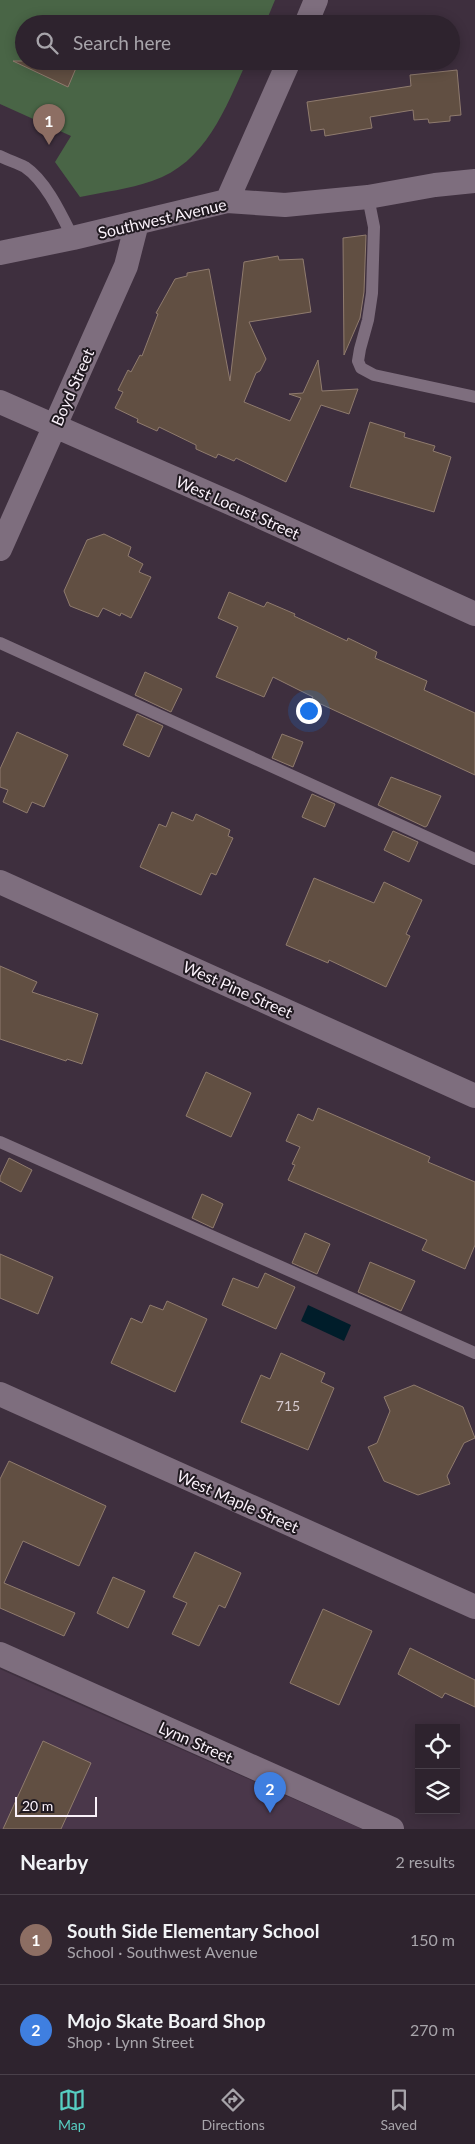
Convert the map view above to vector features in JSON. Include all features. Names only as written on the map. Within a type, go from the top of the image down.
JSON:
[{"type":"street","points":[[310,15],[316,0]]},
{"type":"street","points":[[227,201],[285,70]]},
{"type":"street","name":"Southwest Avenue","points":[[0,253],[73,238],[227,201],[286,205],[368,197],[435,185],[475,181]]},
{"type":"street","name":"Boyd Street","points":[[0,549],[126,266],[137,223]]},
{"type":"street","name":"West Locust Street","points":[[0,402],[54,428],[237,506],[475,614]]},
{"type":"street","name":"West Pine Street","points":[[0,882],[475,1096]]},
{"type":"street","name":"West Maple Street","points":[[0,1394],[475,1607]]},
{"type":"street","name":"Lynn Street","points":[[0,1654],[392,1829]]},
{"type":"lane","points":[[2,159],[26,168],[42,185],[58,208],[73,238]]},
{"type":"lane","points":[[368,197],[374,227],[372,293],[368,320],[358,361],[361,368],[374,375],[475,397]]},
{"type":"lane","points":[[0,643],[475,859]]},
{"type":"lane","points":[[0,1142],[475,1353]]},
{"type":"shaded area","points":[[0,1669],[51,1692],[362,1829],[0,1829]]},
{"type":"green space","points":[[0,0],[275,0],[269,15],[15,15],[15,70],[243,70],[222,115],[200,148],[171,173],[152,181],[80,197],[55,162],[71,136],[0,104]]},
{"type":"water","points":[[308,1305],[351,1325],[344,1341],[301,1321]]},
{"type":"building","points":[[32,70],[75,70],[68,87]]},
{"type":"building","points":[[457,70],[461,115],[450,116],[450,121],[429,123],[428,119],[414,120],[413,110],[370,117],[372,128],[325,136],[324,129],[311,131],[307,102],[411,86],[410,75]]},
{"type":"building","points":[[366,235],[364,292],[360,318],[344,355],[343,238]]},
{"type":"building","points":[[278,256],[279,260],[303,259],[311,312],[249,322],[266,359],[260,371],[256,373],[244,402],[290,421],[301,398],[289,394],[303,393],[318,360],[322,391],[358,389],[349,414],[321,405],[286,482],[236,458],[234,461],[218,454],[216,458],[196,449],[196,445],[159,427],[157,431],[137,422],[138,419],[115,408],[123,392],[118,390],[128,370],[131,372],[140,355],[142,356],[158,314],[156,313],[175,279],[187,276],[187,273],[209,269],[230,381],[244,262]]},
{"type":"building","points":[[370,422],[405,433],[404,437],[435,446],[433,451],[451,457],[434,512],[350,487]]},
{"type":"building","points":[[104,534],[131,547],[128,556],[143,564],[139,572],[151,577],[131,618],[121,613],[120,616],[103,608],[98,617],[70,606],[64,591],[87,540]]},
{"type":"building","points":[[229,592],[264,607],[267,602],[347,641],[348,638],[377,652],[375,658],[427,681],[424,690],[475,713],[475,775],[312,700],[313,697],[273,677],[264,697],[216,677],[238,627],[218,618]]},
{"type":"building","points":[[145,672],[182,689],[171,712],[135,695]]},
{"type":"building","points":[[137,714],[163,726],[149,757],[123,745]]},
{"type":"building","points":[[17,732],[68,755],[44,807],[32,802],[27,813],[3,802],[8,790],[0,787],[0,769]]},
{"type":"building","points":[[282,734],[303,742],[293,767],[272,758]]},
{"type":"building","points":[[391,777],[441,796],[427,826],[425,827],[378,805]]},
{"type":"building","points":[[312,794],[335,804],[325,827],[302,817]]},
{"type":"building","points":[[172,812],[193,821],[196,814],[230,830],[228,836],[233,838],[216,875],[211,873],[201,895],[140,867],[159,824],[166,827]]},
{"type":"building","points":[[393,831],[418,842],[409,862],[384,850]]},
{"type":"building","points":[[314,878],[374,903],[384,882],[422,900],[406,934],[410,936],[386,987],[329,960],[328,963],[286,945]]},
{"type":"building","points":[[0,966],[37,982],[32,992],[98,1014],[82,1064],[67,1059],[66,1061],[0,1039]]},
{"type":"building","points":[[206,1072],[251,1093],[231,1137],[186,1116]]},
{"type":"building","points":[[318,1108],[430,1157],[428,1162],[475,1182],[475,1245],[465,1269],[422,1250],[427,1240],[288,1180],[295,1165],[292,1164],[300,1147],[286,1141],[298,1114],[313,1121]]},
{"type":"building","points":[[9,1158],[32,1170],[21,1192],[0,1181]]},
{"type":"building","points":[[202,1194],[223,1204],[213,1228],[192,1218]]},
{"type":"building","points":[[305,1233],[330,1244],[317,1274],[292,1263]]},
{"type":"building","points":[[0,1254],[53,1277],[38,1314],[0,1298]]},
{"type":"building","points":[[370,1262],[415,1281],[401,1311],[358,1292]]},
{"type":"building","points":[[265,1273],[295,1287],[276,1329],[222,1305],[233,1278],[258,1288]]},
{"type":"building","points":[[167,1301],[207,1319],[175,1392],[111,1363],[131,1318],[142,1323],[150,1305],[163,1310]]},
{"type":"building","points":[[281,1353],[325,1373],[321,1382],[334,1388],[308,1450],[241,1422],[261,1375],[270,1379]]},
{"type":"building","points":[[414,1385],[463,1407],[475,1438],[464,1443],[447,1476],[450,1484],[418,1495],[384,1481],[368,1447],[377,1443],[390,1411],[384,1397]]},
{"type":"building","points":[[9,1461],[106,1506],[79,1566],[23,1541],[4,1583],[75,1613],[64,1636],[0,1608],[0,1479]]},
{"type":"building","points":[[195,1552],[241,1573],[225,1608],[219,1605],[199,1646],[172,1634],[187,1603],[173,1597]]},
{"type":"building","points":[[113,1577],[145,1591],[128,1628],[97,1613]]},
{"type":"building","points":[[323,1609],[372,1631],[339,1705],[290,1683]]},
{"type":"building","points":[[410,1648],[475,1680],[475,1707],[445,1693],[442,1698],[398,1674]]},
{"type":"building","points":[[43,1741],[91,1763],[61,1829],[3,1829]]},
{"type":"place","name":"South Side Elementary School","points":[[49,145]]},
{"type":"place","name":"Mojo Skate Board Shop","points":[[270,1813]]}]
